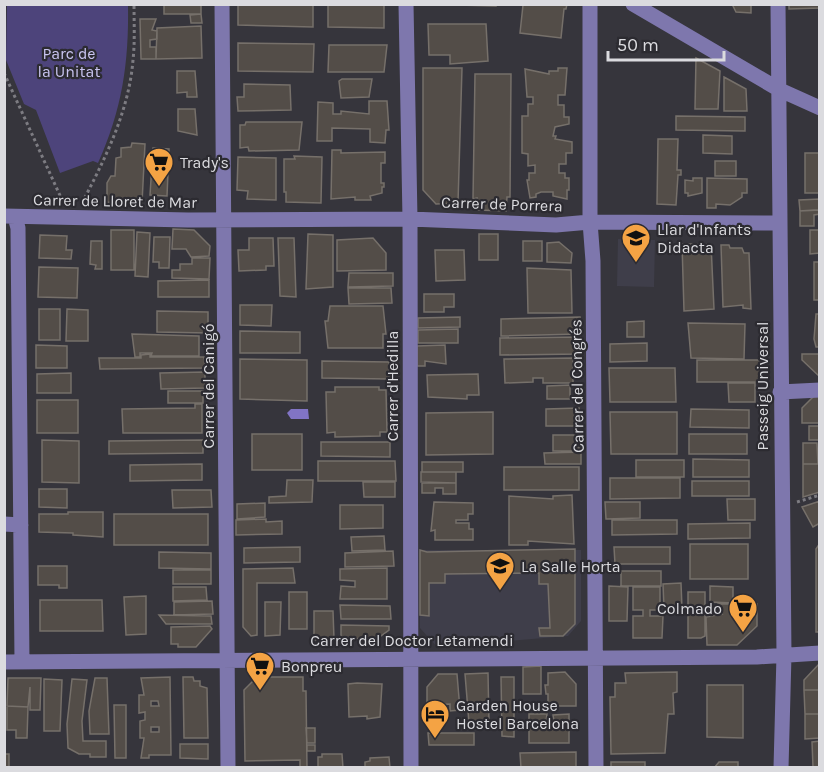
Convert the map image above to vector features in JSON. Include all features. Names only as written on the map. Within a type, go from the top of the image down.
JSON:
[{"type":"street","name":"Carrer del Canigó","points":[[222,4],[228,768]]},
{"type":"street","name":"Carrer d'Hedilla","points":[[406,4],[410,219],[411,768]]},
{"type":"street","name":"Carrer del Congrés","points":[[590,4],[590,222],[593,261],[597,657],[596,768]]},
{"type":"street","points":[[633,4],[780,90],[819,108]]},
{"type":"street","name":"Passeig Universal","points":[[778,4],[784,655],[781,768]]},
{"type":"street","name":"Carrer de Lloret de Mar","points":[[10,216],[224,220]]},
{"type":"street","points":[[10,216],[21,525],[22,662]]},
{"type":"street","name":"Carrer de Porrera","points":[[224,220],[410,219],[556,225],[590,222],[779,223]]},
{"type":"street","points":[[780,392],[819,390]]},
{"type":"street","points":[[4,524],[21,525]]},
{"type":"street","name":"Carrer del Doctor Letamendi","points":[[4,662],[819,653]]},
{"type":"path","points":[[81,205],[116,132],[126,97],[133,62],[134,4]]},
{"type":"path","points":[[4,73],[68,212]]},
{"type":"path","points":[[781,506],[819,495]]},
{"type":"shaded area","name":"Llar d'Infants Didacta","points":[[618,239],[655,240],[654,287],[617,286]]},
{"type":"shaded area","points":[[291,409],[308,409],[309,419],[291,419],[287,413]]},
{"type":"shaded area","name":"La Salle Horta","points":[[420,550],[581,550],[581,621],[568,636],[437,647],[420,628]]},
{"type":"green space","name":"Parc de la Unitat","points":[[7,5],[128,5],[127,47],[122,86],[113,124],[98,163],[93,161],[60,173],[36,110],[24,104],[6,60]]},
{"type":"building","points":[[164,4],[201,4],[201,14],[164,14]]},
{"type":"building","points":[[238,4],[313,4],[313,27],[238,25]]},
{"type":"building","points":[[328,4],[384,4],[384,28],[328,27]]},
{"type":"building","points":[[496,4],[496,6],[457,5]]},
{"type":"building","points":[[519,4],[567,4],[564,9],[561,38],[520,33],[523,5]]},
{"type":"building","points":[[732,4],[751,4],[751,13],[736,12]]},
{"type":"building","points":[[789,4],[820,4],[820,8],[789,9]]},
{"type":"building","points":[[201,14],[202,23],[191,23],[190,15]]},
{"type":"building","points":[[140,19],[156,19],[152,30],[157,31],[157,39],[150,40],[150,47],[156,47],[156,59],[141,59]]},
{"type":"building","points":[[428,24],[486,24],[488,61],[450,64],[450,55],[429,55]]},
{"type":"building","points":[[201,26],[202,58],[156,59],[157,28]]},
{"type":"building","points":[[238,43],[314,44],[313,72],[238,71]]},
{"type":"building","points":[[329,45],[387,45],[384,72],[328,72]]},
{"type":"building","points":[[696,58],[720,71],[718,109],[695,109]]},
{"type":"building","points":[[423,68],[462,68],[458,203],[436,204],[423,190]]},
{"type":"building","points":[[558,68],[567,68],[565,95],[558,95],[558,105],[564,105],[564,117],[569,117],[569,124],[555,127],[553,136],[556,136],[555,139],[572,142],[572,153],[566,153],[566,164],[559,164],[559,173],[565,173],[565,178],[569,178],[569,190],[567,190],[567,199],[553,196],[553,192],[541,192],[536,194],[536,197],[530,198],[527,180],[529,180],[529,173],[535,173],[535,165],[528,166],[528,154],[522,153],[522,116],[528,116],[528,104],[533,104],[533,97],[527,97],[525,69],[549,74],[549,71],[558,71]]},
{"type":"building","points":[[177,71],[195,71],[197,97],[187,97],[187,92],[177,93]]},
{"type":"building","points":[[475,74],[511,74],[510,197],[507,197],[506,211],[477,210],[477,198],[473,199]]},
{"type":"building","points":[[724,77],[746,89],[747,111],[724,111]]},
{"type":"building","points":[[342,79],[372,79],[369,97],[341,98],[339,81]]},
{"type":"building","points":[[244,84],[290,85],[291,110],[238,111],[237,97],[244,97]]},
{"type":"building","points":[[369,101],[387,101],[389,130],[386,130],[385,143],[370,142],[370,129],[332,128],[332,141],[317,141],[318,102],[333,103],[333,114],[341,114],[341,111],[369,114]]},
{"type":"building","points":[[178,109],[195,109],[197,135],[178,131]]},
{"type":"building","points":[[676,116],[745,117],[745,131],[676,130]]},
{"type":"building","points":[[246,122],[302,122],[299,150],[249,151],[248,147],[240,148],[240,125],[245,125]]},
{"type":"building","points":[[703,135],[732,136],[732,154],[703,153]]},
{"type":"building","points":[[658,139],[678,139],[677,170],[681,170],[681,175],[678,175],[676,205],[657,204]]},
{"type":"building","points":[[132,143],[145,144],[142,203],[107,202],[107,183],[111,176],[115,176],[116,158],[121,157],[121,148],[131,147]]},
{"type":"building","points":[[153,148],[169,149],[167,196],[150,195]]},
{"type":"building","points":[[332,150],[341,150],[341,153],[385,152],[385,163],[381,163],[381,183],[384,183],[382,193],[370,196],[371,200],[355,200],[355,197],[331,199]]},
{"type":"building","points":[[805,153],[820,153],[820,193],[805,193]]},
{"type":"building","points":[[294,156],[322,157],[321,203],[286,202],[284,159],[295,159]]},
{"type":"building","points":[[238,157],[276,158],[276,200],[247,199],[248,191],[237,190]]},
{"type":"building","points":[[715,161],[736,161],[736,176],[715,176]]},
{"type":"building","points":[[693,178],[702,178],[702,193],[688,196],[688,193],[685,193],[685,180],[693,181]]},
{"type":"building","points":[[707,178],[747,179],[747,193],[742,193],[742,197],[730,205],[716,204],[716,208],[707,208]]},
{"type":"building","points":[[820,199],[820,210],[800,211],[799,200]]},
{"type":"building","points":[[820,210],[820,214],[814,215],[814,226],[800,226],[800,211]]},
{"type":"building","points":[[173,229],[194,230],[210,246],[209,256],[191,257],[186,249],[172,249]]},
{"type":"building","points":[[111,230],[134,230],[134,270],[111,270]]},
{"type":"building","points":[[810,230],[820,230],[820,253],[810,254]]},
{"type":"building","points":[[137,232],[150,233],[148,277],[135,276]]},
{"type":"building","points":[[308,234],[333,235],[333,287],[306,289]]},
{"type":"building","points":[[479,234],[498,234],[498,260],[479,260]]},
{"type":"building","points":[[40,235],[67,236],[66,250],[72,250],[71,259],[39,258]]},
{"type":"building","points":[[154,237],[170,237],[169,268],[159,268],[159,262],[153,262]]},
{"type":"building","points":[[249,238],[273,238],[274,266],[266,266],[266,270],[239,271],[238,250],[249,250]]},
{"type":"building","points":[[278,238],[294,238],[296,297],[280,296]]},
{"type":"building","points":[[373,238],[386,253],[386,270],[337,271],[337,240]]},
{"type":"building","points":[[91,241],[102,241],[102,269],[95,269],[96,265],[90,264]]},
{"type":"building","points":[[523,241],[542,241],[542,261],[523,261]]},
{"type":"building","points":[[559,242],[572,253],[571,263],[547,262],[547,243]]},
{"type":"building","points":[[682,244],[711,244],[714,309],[684,311]]},
{"type":"building","points":[[721,245],[742,248],[744,253],[749,253],[751,309],[743,308],[743,305],[723,307]]},
{"type":"building","points":[[435,250],[464,250],[465,280],[436,281]]},
{"type":"building","points":[[192,258],[210,258],[209,279],[172,278],[172,270],[180,270],[180,264],[192,264]]},
{"type":"building","points":[[814,262],[820,262],[820,300],[814,300]]},
{"type":"building","points":[[39,267],[78,268],[77,298],[38,297]]},
{"type":"building","points":[[527,268],[571,270],[572,313],[528,313]]},
{"type":"building","points":[[349,273],[393,273],[393,286],[348,287]]},
{"type":"building","points":[[209,280],[209,297],[158,297],[158,281]]},
{"type":"building","points":[[348,288],[391,288],[392,303],[349,304]]},
{"type":"building","points":[[424,294],[454,294],[454,307],[444,307],[444,312],[424,312]]},
{"type":"building","points":[[240,305],[272,305],[271,326],[240,325]]},
{"type":"building","points":[[330,306],[383,306],[386,334],[383,334],[383,348],[328,348],[325,321],[328,321]]},
{"type":"building","points":[[39,309],[60,309],[60,340],[39,340]]},
{"type":"building","points":[[67,309],[88,310],[88,341],[66,341]]},
{"type":"building","points":[[157,311],[208,312],[208,333],[157,332]]},
{"type":"building","points":[[816,314],[820,314],[820,347],[816,347],[814,339]]},
{"type":"building","points":[[460,317],[460,327],[418,328],[418,318]]},
{"type":"building","points":[[580,317],[580,334],[501,336],[501,319]]},
{"type":"building","points":[[644,321],[644,337],[627,337],[627,322]]},
{"type":"building","points":[[688,323],[745,324],[744,359],[691,358]]},
{"type":"building","points":[[458,329],[458,343],[418,343],[418,330]]},
{"type":"building","points":[[240,331],[300,332],[300,353],[240,353]]},
{"type":"building","points":[[132,334],[199,336],[199,356],[151,356],[152,353],[140,353],[140,357],[135,357]]},
{"type":"building","points":[[5,335],[5,438],[4,438]]},
{"type":"building","points":[[580,337],[580,354],[500,355],[500,338]]},
{"type":"building","points":[[647,343],[647,361],[610,362],[610,344]]},
{"type":"building","points":[[36,345],[67,346],[67,368],[36,368]]},
{"type":"building","points":[[445,345],[446,364],[425,361],[425,366],[417,366],[417,346]]},
{"type":"building","points":[[150,354],[150,357],[204,357],[205,368],[100,369],[99,358],[141,358],[141,355]]},
{"type":"building","points":[[802,354],[820,354],[820,377],[802,360]]},
{"type":"building","points":[[573,358],[573,383],[543,383],[543,378],[533,378],[533,382],[505,383],[504,359]]},
{"type":"building","points":[[240,359],[307,360],[307,401],[240,399]]},
{"type":"building","points":[[697,360],[761,360],[761,382],[697,382]]},
{"type":"building","points":[[322,361],[389,362],[389,379],[322,378]]},
{"type":"building","points":[[609,368],[675,368],[676,402],[610,402]]},
{"type":"building","points":[[205,372],[205,388],[161,389],[160,373]]},
{"type":"building","points":[[71,373],[71,393],[37,393],[37,374]]},
{"type":"building","points":[[478,374],[479,395],[467,395],[467,399],[428,397],[427,375]]},
{"type":"building","points":[[728,383],[755,383],[755,402],[729,402]]},
{"type":"building","points":[[570,385],[570,399],[547,399],[547,386]]},
{"type":"building","points":[[335,387],[379,387],[379,390],[386,390],[387,432],[380,432],[380,436],[335,437],[335,432],[327,433],[326,392],[335,392]]},
{"type":"building","points":[[168,391],[203,391],[203,403],[168,403]]},
{"type":"building","points":[[815,395],[820,395],[820,423],[802,423],[802,408]]},
{"type":"building","points":[[37,400],[78,400],[78,433],[37,433]]},
{"type":"building","points":[[195,404],[202,404],[202,433],[123,433],[122,409],[195,408]]},
{"type":"building","points":[[579,408],[579,426],[546,426],[546,409]]},
{"type":"building","points":[[691,409],[749,410],[749,428],[690,427]]},
{"type":"building","points":[[493,412],[493,454],[426,455],[426,413]]},
{"type":"building","points":[[610,412],[677,412],[677,454],[611,454]]},
{"type":"building","points":[[809,426],[820,426],[820,440],[809,440]]},
{"type":"building","points":[[252,434],[302,434],[302,470],[252,470]]},
{"type":"building","points":[[689,434],[747,434],[747,454],[689,454]]},
{"type":"building","points":[[553,435],[579,435],[579,451],[553,451]]},
{"type":"building","points":[[42,440],[79,441],[79,483],[42,482]]},
{"type":"building","points":[[203,440],[203,453],[109,454],[109,441]]},
{"type":"building","points":[[321,442],[390,442],[390,457],[321,456]]},
{"type":"building","points":[[803,443],[817,443],[818,464],[803,464]]},
{"type":"building","points":[[581,452],[581,464],[545,464],[544,453]]},
{"type":"building","points":[[693,459],[749,460],[749,477],[693,477]]},
{"type":"building","points":[[636,460],[684,460],[684,477],[636,477]]},
{"type":"building","points":[[318,461],[395,461],[396,481],[318,481]]},
{"type":"building","points":[[422,462],[463,462],[463,472],[422,472]]},
{"type":"building","points":[[202,464],[202,480],[130,481],[130,465]]},
{"type":"building","points":[[803,464],[820,464],[820,492],[803,497]]},
{"type":"building","points":[[504,467],[579,467],[579,490],[504,490]]},
{"type":"building","points":[[421,472],[456,472],[456,483],[421,482]]},
{"type":"building","points":[[610,478],[680,478],[680,498],[610,499]]},
{"type":"building","points":[[287,480],[313,480],[312,502],[269,503],[269,497],[286,496]]},
{"type":"building","points":[[692,481],[749,481],[749,496],[692,496]]},
{"type":"building","points":[[363,482],[395,482],[395,497],[364,497]]},
{"type":"building","points":[[422,483],[456,483],[456,494],[443,494],[443,488],[435,488],[435,493],[422,493]]},
{"type":"building","points":[[39,489],[67,489],[67,508],[39,507]]},
{"type":"building","points":[[172,490],[211,490],[212,507],[173,508]]},
{"type":"building","points":[[572,495],[574,544],[528,541],[528,545],[509,545],[509,496],[553,499],[553,496]]},
{"type":"building","points":[[727,499],[755,499],[755,520],[728,520]]},
{"type":"building","points":[[820,501],[820,523],[813,527],[802,507]]},
{"type":"building","points":[[434,502],[473,503],[473,514],[468,514],[468,520],[456,520],[456,523],[469,523],[469,529],[473,529],[473,540],[435,540],[435,530],[431,531]]},
{"type":"building","points":[[605,502],[640,502],[640,518],[606,519]]},
{"type":"building","points":[[265,503],[265,517],[237,519],[237,504]]},
{"type":"building","points":[[340,505],[383,505],[383,528],[340,529]]},
{"type":"building","points":[[68,512],[103,512],[103,537],[39,532],[39,514],[68,514]]},
{"type":"building","points":[[114,514],[208,514],[208,545],[114,545]]},
{"type":"building","points":[[266,519],[266,522],[282,521],[282,534],[236,535],[236,520]]},
{"type":"building","points":[[612,520],[677,520],[677,534],[612,535]]},
{"type":"building","points":[[750,523],[750,538],[688,539],[688,524]]},
{"type":"building","points":[[384,536],[385,550],[352,551],[351,537]]},
{"type":"building","points":[[820,543],[820,632],[816,632],[816,549]]},
{"type":"building","points":[[690,544],[748,544],[748,579],[690,579]]},
{"type":"building","points":[[300,547],[300,562],[244,563],[244,548]]},
{"type":"building","points":[[614,547],[670,547],[670,564],[615,564]]},
{"type":"building","points":[[575,549],[575,624],[563,636],[540,636],[539,628],[550,628],[548,584],[539,584],[539,573],[445,574],[445,583],[429,583],[429,616],[420,615],[420,550],[427,552]]},
{"type":"building","points":[[393,551],[394,566],[345,567],[345,553]]},
{"type":"building","points":[[159,552],[211,553],[211,569],[159,568]]},
{"type":"building","points":[[38,566],[67,566],[67,588],[59,588],[59,585],[38,585]]},
{"type":"building","points":[[293,568],[295,583],[257,583],[257,635],[251,636],[243,627],[243,569]]},
{"type":"building","points":[[387,568],[387,599],[340,599],[341,586],[355,587],[355,581],[340,580],[340,569]]},
{"type":"building","points":[[173,570],[211,570],[211,584],[173,584]]},
{"type":"building","points":[[621,571],[661,571],[661,586],[621,586]]},
{"type":"building","points":[[681,583],[682,608],[664,609],[663,584]]},
{"type":"building","points":[[609,586],[628,587],[627,621],[609,621]]},
{"type":"building","points":[[710,586],[733,587],[733,603],[710,602]]},
{"type":"building","points":[[173,587],[206,587],[207,600],[173,601]]},
{"type":"building","points":[[633,587],[660,587],[660,610],[650,610],[650,616],[663,616],[662,638],[633,638],[633,616],[643,616],[643,610],[633,610]]},
{"type":"building","points":[[289,592],[307,592],[307,629],[289,629]]},
{"type":"building","points":[[688,592],[705,592],[705,636],[701,638],[688,638]]},
{"type":"building","points":[[146,596],[146,634],[126,635],[124,597]]},
{"type":"building","points":[[40,600],[102,600],[103,631],[40,631]]},
{"type":"building","points":[[212,601],[213,614],[174,615],[174,602]]},
{"type":"building","points":[[265,602],[281,602],[280,635],[265,636]]},
{"type":"building","points":[[718,604],[757,604],[757,626],[737,645],[707,645],[706,617],[722,614],[718,610]]},
{"type":"building","points":[[340,605],[390,606],[391,619],[341,619]]},
{"type":"building","points":[[314,611],[333,611],[334,639],[314,640]]},
{"type":"building","points":[[159,615],[211,616],[212,624],[166,624]]},
{"type":"building","points":[[341,625],[389,626],[389,630],[378,638],[341,639]]},
{"type":"building","points":[[210,626],[212,629],[196,647],[178,647],[178,644],[171,644],[171,627]]},
{"type":"building","points":[[819,664],[820,690],[804,690],[804,680]]},
{"type":"building","points":[[541,666],[541,694],[523,694],[523,667]]},
{"type":"building","points":[[565,672],[576,684],[576,706],[548,706],[545,685],[548,685],[548,673]]},
{"type":"building","points":[[677,672],[677,692],[673,693],[674,714],[668,714],[665,753],[611,754],[610,697],[615,697],[615,683],[626,683],[625,673]]},
{"type":"building","points":[[488,673],[489,723],[469,723],[465,674]]},
{"type":"building","points":[[438,674],[457,674],[460,710],[450,711],[450,704],[427,705],[427,687]]},
{"type":"building","points":[[170,677],[171,755],[149,755],[149,758],[141,758],[144,738],[140,738],[140,721],[145,720],[145,712],[139,713],[139,695],[144,695],[141,678]],"holes":[[[151,701],[158,701],[159,706],[151,706]],[[151,727],[159,727],[159,732],[151,732]]]},
{"type":"building","points":[[183,677],[193,677],[194,681],[200,681],[200,686],[207,688],[208,738],[184,738]]},
{"type":"building","points":[[257,677],[303,677],[303,691],[306,691],[307,768],[300,768],[300,760],[245,761],[244,690]]},
{"type":"building","points":[[501,677],[514,677],[514,737],[502,736]]},
{"type":"building","points":[[8,678],[41,678],[40,710],[30,710],[30,687],[28,707],[7,706]]},
{"type":"building","points":[[95,678],[107,678],[109,734],[90,734],[89,711]]},
{"type":"building","points":[[44,679],[62,680],[60,731],[44,731]]},
{"type":"building","points":[[72,679],[87,680],[82,721],[83,741],[106,741],[106,757],[90,757],[90,754],[79,754],[68,748],[67,724]]},
{"type":"building","points":[[348,684],[382,684],[380,717],[367,719],[367,716],[349,717]]},
{"type":"building","points":[[707,685],[743,685],[743,738],[707,737]]},
{"type":"building","points":[[804,690],[820,690],[820,714],[805,714]]},
{"type":"building","points":[[114,705],[126,705],[126,758],[115,758]]},
{"type":"building","points":[[7,706],[28,707],[27,738],[16,738],[16,730],[7,730]]},
{"type":"building","points":[[529,714],[547,714],[546,721],[554,721],[553,715],[569,714],[569,743],[529,743]]},
{"type":"building","points":[[805,714],[820,714],[820,738],[805,739]]},
{"type":"building","points":[[306,728],[315,728],[315,743],[307,743]]},
{"type":"building","points":[[428,733],[474,733],[474,745],[429,745]]},
{"type":"building","points":[[820,741],[820,768],[813,767],[812,742]]},
{"type":"building","points":[[180,744],[208,744],[208,759],[180,758]]},
{"type":"building","points":[[307,745],[315,745],[315,751],[307,751]]},
{"type":"building","points":[[576,752],[576,768],[521,768],[520,753]]},
{"type":"building","points":[[4,754],[9,754],[7,768],[4,768]]},
{"type":"building","points":[[322,754],[342,754],[343,768],[318,768],[318,757],[322,757]]},
{"type":"building","points":[[389,757],[390,768],[365,768],[365,762],[370,761],[370,758]]},
{"type":"building","points":[[611,762],[645,762],[645,768],[611,768]]},
{"type":"building","points":[[719,762],[738,762],[738,768],[714,768]]},
{"type":"place","name":"Trady's","points":[[159,188]]},
{"type":"place","name":"Llar d'Infants Didacta","points":[[636,264]]},
{"type":"place","name":"La Salle Horta","points":[[500,592]]},
{"type":"place","name":"Colmado","points":[[743,634]]},
{"type":"place","name":"Bonpreu","points":[[260,692]]},
{"type":"place","name":"Garden House Hostel Barcelona","points":[[435,740]]}]
